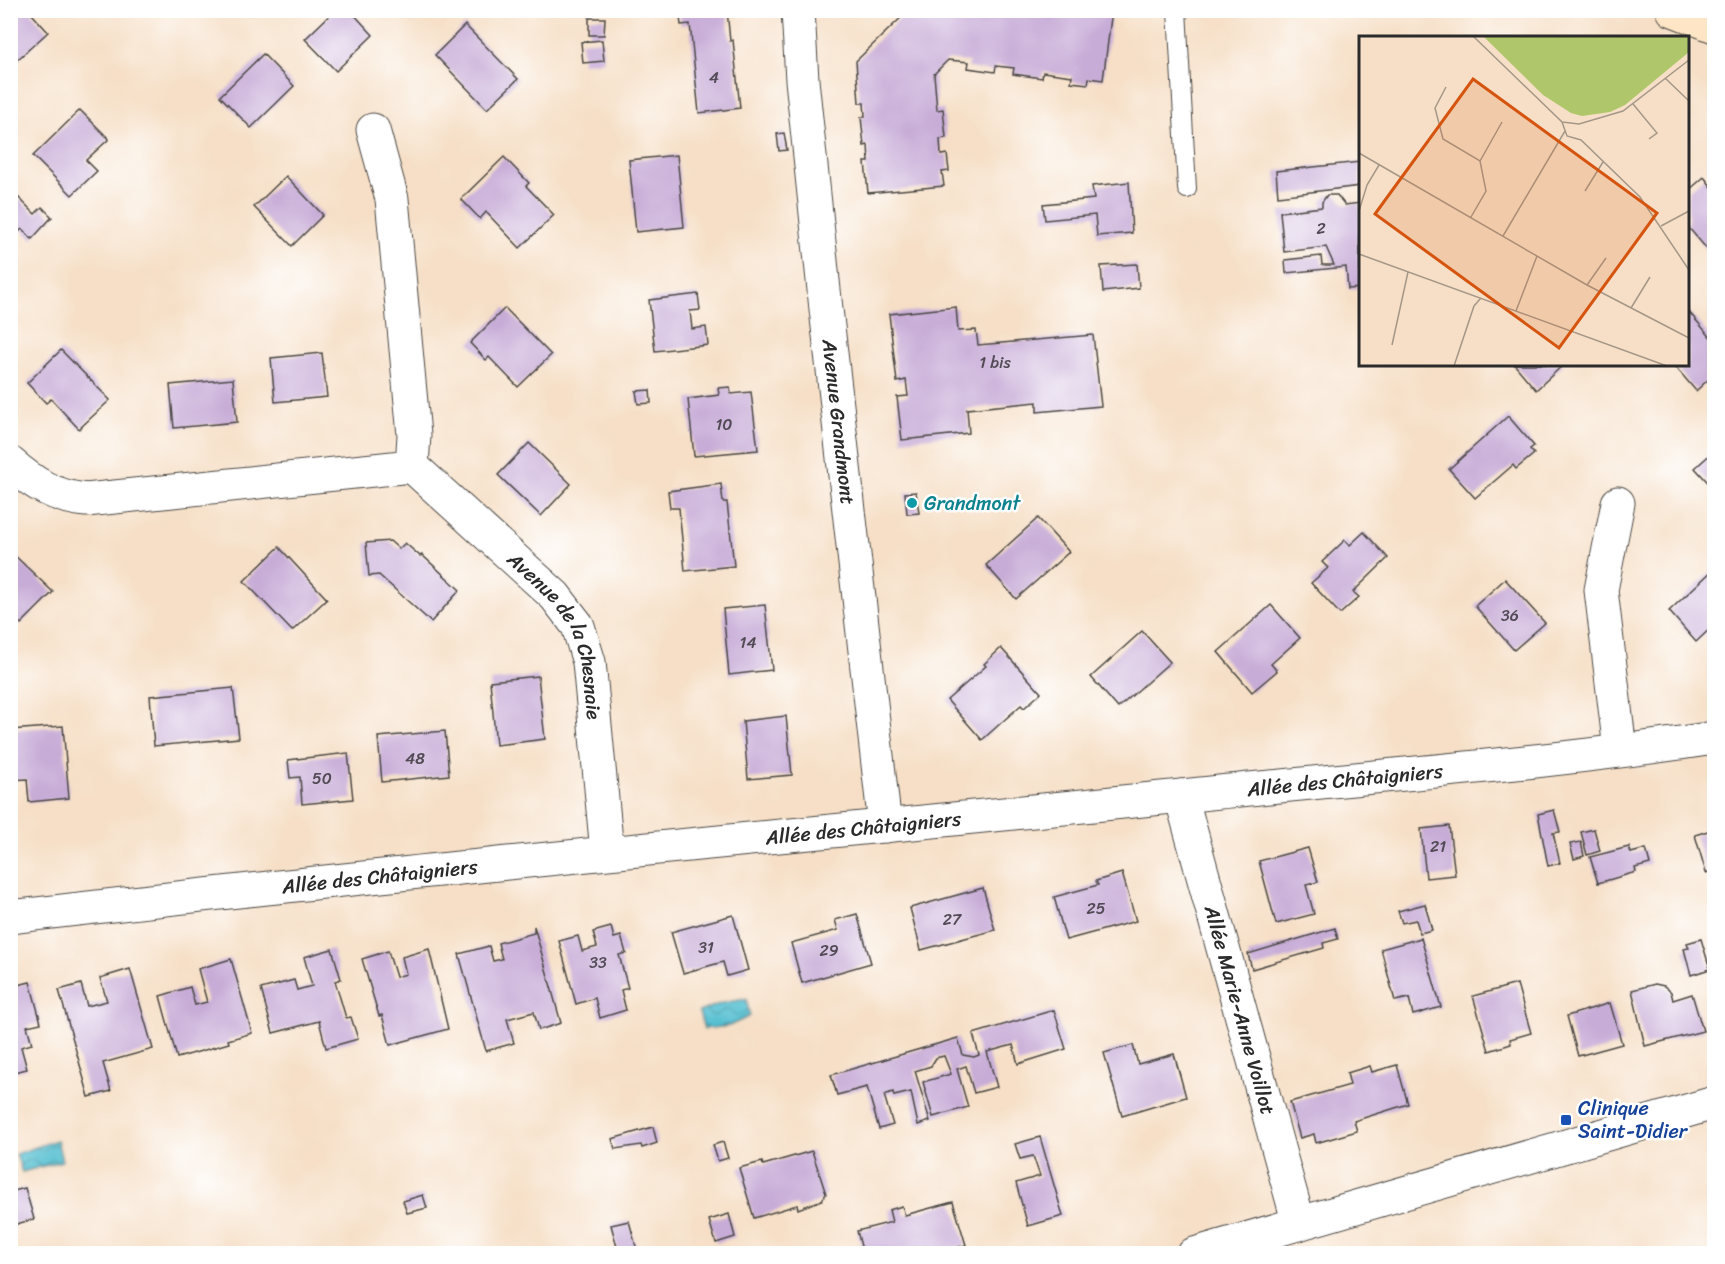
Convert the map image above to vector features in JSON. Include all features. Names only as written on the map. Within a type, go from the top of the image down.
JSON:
[{"type":"street","points":[[1673,10],[1714,26]]},
{"type":"street","name":"Avenue Grandmont","points":[[799,12],[802,80],[826,309],[885,826]]},
{"type":"street","points":[[10,463],[27,478],[48,490],[71,498],[86,500],[412,466],[414,435],[392,199],[373,130]]},
{"type":"street","name":"Avenue de la Chesnaie","points":[[412,466],[555,596],[578,626],[589,662],[607,852]]},
{"type":"street","points":[[1618,503],[1601,590],[1620,750]]},
{"type":"street","name":"Allée des Châtaigniers","points":[[10,917],[230,891],[1181,796],[1714,738]]},
{"type":"street","name":"Allée Marie-Anne Voillot","points":[[1181,796],[1299,1224]]},
{"type":"street","points":[[1194,1254],[1714,1103]]},
{"type":"lane","points":[[1177,10],[1187,189]]},
{"type":"water","points":[[746,999],[750,1016],[729,1026],[704,1029],[699,1012],[722,1003]]},
{"type":"water","points":[[57,1140],[62,1161],[22,1172],[16,1154]]},
{"type":"building","points":[[10,10],[36,10],[32,14],[48,32],[16,61],[10,54]]},
{"type":"building","points":[[335,10],[350,10],[373,35],[336,71],[305,39]]},
{"type":"building","points":[[679,10],[727,10],[730,41],[733,40],[740,108],[699,113],[690,24],[681,25]]},
{"type":"building","points":[[909,10],[1112,10],[1103,80],[1089,78],[1088,84],[1071,82],[1072,76],[1043,72],[1042,78],[1013,74],[1014,68],[996,66],[995,72],[968,68],[969,62],[948,60],[934,74],[937,110],[943,109],[946,138],[940,139],[941,155],[947,154],[949,171],[942,172],[944,186],[868,193],[865,162],[869,162],[868,145],[864,146],[861,117],[865,116],[864,103],[859,103],[856,61]]},
{"type":"building","points":[[589,18],[605,18],[604,35],[589,35]]},
{"type":"building","points":[[465,25],[518,79],[487,109],[435,55]]},
{"type":"building","points":[[602,40],[604,61],[583,63],[581,42]]},
{"type":"building","points":[[263,54],[294,86],[251,128],[220,96]]},
{"type":"building","points":[[80,110],[109,139],[86,160],[97,171],[72,195],[33,156]]},
{"type":"building","points":[[784,133],[787,150],[779,151],[777,134]]},
{"type":"building","points":[[677,155],[684,227],[636,232],[629,160]]},
{"type":"building","points":[[504,157],[529,183],[526,186],[554,215],[520,248],[486,212],[480,219],[461,199]]},
{"type":"building","points":[[1359,162],[1359,186],[1278,196],[1276,171]]},
{"type":"building","points":[[286,176],[323,215],[292,246],[254,207]]},
{"type":"building","points":[[1704,177],[1714,190],[1714,252],[1712,255],[1689,228],[1689,190]]},
{"type":"building","points":[[1129,182],[1132,233],[1097,236],[1095,215],[1045,220],[1043,204],[1094,199],[1092,186]]},
{"type":"building","points":[[10,189],[35,214],[42,207],[52,217],[32,239],[22,229],[10,240]]},
{"type":"building","points":[[1327,195],[1337,195],[1345,205],[1359,203],[1359,288],[1348,289],[1346,267],[1286,273],[1285,260],[1321,256],[1322,265],[1334,265],[1326,247],[1284,252],[1280,212],[1322,207],[1322,202]]},
{"type":"building","points":[[1137,264],[1139,288],[1103,292],[1101,266]]},
{"type":"building","points":[[698,294],[700,310],[690,311],[692,329],[706,327],[708,345],[655,351],[649,300]]},
{"type":"building","points":[[956,307],[958,331],[976,330],[978,345],[1093,335],[1101,406],[1037,412],[1037,402],[967,409],[969,433],[902,440],[897,397],[908,396],[906,380],[897,382],[889,314]]},
{"type":"building","points":[[505,308],[551,355],[518,387],[489,357],[486,360],[470,343]]},
{"type":"building","points":[[1689,312],[1714,341],[1714,374],[1696,391],[1675,366],[1689,366]]},
{"type":"building","points":[[61,350],[110,400],[79,429],[51,399],[46,403],[27,383]]},
{"type":"building","points":[[322,353],[327,397],[275,402],[271,358]]},
{"type":"building","points":[[1516,366],[1562,366],[1536,390]]},
{"type":"building","points":[[233,379],[237,422],[174,428],[170,385]]},
{"type":"building","points":[[730,387],[731,394],[751,392],[758,450],[694,456],[688,399],[719,395],[718,388]]},
{"type":"building","points":[[650,390],[651,403],[638,404],[636,391]]},
{"type":"building","points":[[1508,416],[1534,446],[1530,449],[1534,454],[1516,469],[1513,465],[1475,498],[1449,469]]},
{"type":"building","points":[[529,443],[571,484],[541,516],[498,475]]},
{"type":"building","points":[[1714,451],[1714,489],[1695,468]]},
{"type":"building","points":[[721,484],[723,502],[727,502],[734,566],[685,571],[679,508],[670,508],[668,491]]},
{"type":"building","name":"Grandmont","points":[[916,492],[919,513],[907,514],[905,493]]},
{"type":"building","points":[[1038,518],[1069,552],[1016,599],[986,565]]},
{"type":"building","points":[[1364,532],[1388,558],[1353,592],[1359,597],[1340,614],[1311,583],[1328,568],[1322,562],[1345,540],[1350,545]]},
{"type":"building","points":[[390,541],[399,549],[405,543],[420,556],[422,555],[460,590],[431,622],[379,575],[369,576],[366,543]]},
{"type":"building","points":[[279,547],[327,599],[292,631],[244,581]]},
{"type":"building","points":[[10,551],[53,592],[21,624],[10,613]]},
{"type":"building","points":[[1714,569],[1714,625],[1696,642],[1669,611]]},
{"type":"building","points":[[1505,579],[1545,623],[1514,650],[1475,606]]},
{"type":"building","points":[[765,605],[772,670],[729,675],[723,609]]},
{"type":"building","points":[[1271,605],[1300,638],[1271,664],[1277,671],[1252,692],[1218,652]]},
{"type":"building","points":[[1142,631],[1170,662],[1118,708],[1091,677]]},
{"type":"building","points":[[1001,648],[1041,693],[1024,708],[1021,705],[982,740],[947,700],[986,666],[984,664]]},
{"type":"building","points":[[538,676],[545,739],[496,745],[490,681]]},
{"type":"building","points":[[233,688],[239,738],[154,746],[150,696]]},
{"type":"building","points":[[786,716],[792,775],[748,779],[743,721]]},
{"type":"building","points":[[63,726],[69,798],[29,802],[27,779],[10,780],[10,730]]},
{"type":"building","points":[[445,731],[449,775],[382,782],[378,737]]},
{"type":"building","points":[[348,753],[353,799],[302,804],[300,777],[290,778],[288,760]]},
{"type":"building","points":[[1554,810],[1560,832],[1553,833],[1560,863],[1548,866],[1538,814]]},
{"type":"building","points":[[1449,826],[1455,875],[1426,878],[1421,829]]},
{"type":"building","points":[[1594,829],[1600,851],[1587,855],[1581,832]]},
{"type":"building","points":[[1714,829],[1714,870],[1706,873],[1695,835]]},
{"type":"building","points":[[1581,842],[1584,856],[1574,859],[1570,844]]},
{"type":"building","points":[[1629,847],[1631,853],[1646,849],[1650,864],[1635,868],[1636,872],[1598,883],[1590,857]]},
{"type":"building","points":[[1308,848],[1318,882],[1306,885],[1314,914],[1276,924],[1259,861]]},
{"type":"building","points":[[1122,873],[1136,921],[1066,940],[1054,897],[1098,885],[1096,881]]},
{"type":"building","points":[[983,888],[995,930],[921,950],[910,908]]},
{"type":"building","points":[[1425,904],[1432,930],[1420,933],[1416,920],[1402,923],[1398,911]]},
{"type":"building","points":[[857,914],[871,963],[802,983],[791,943],[838,930],[835,920]]},
{"type":"building","points":[[733,915],[748,970],[727,976],[723,962],[683,973],[671,932]]},
{"type":"building","points":[[534,926],[561,1023],[539,1030],[534,1012],[507,1019],[514,1043],[486,1051],[459,954],[489,946],[493,961],[502,959],[498,943],[534,933]]},
{"type":"building","points":[[611,927],[614,938],[621,936],[626,953],[619,955],[628,988],[621,990],[626,1010],[600,1018],[595,998],[576,1004],[559,941],[578,936],[582,951],[597,947],[593,932]]},
{"type":"building","points":[[1335,928],[1338,939],[1323,943],[1324,948],[1252,969],[1248,954]]},
{"type":"building","points":[[1421,938],[1441,1007],[1413,1015],[1409,998],[1395,1001],[1381,949]]},
{"type":"building","points":[[1701,939],[1710,969],[1691,975],[1684,949],[1689,948],[1687,943]]},
{"type":"building","points":[[332,949],[341,979],[335,981],[346,1018],[351,1017],[358,1039],[326,1048],[319,1021],[273,1033],[261,989],[294,980],[297,990],[312,986],[304,957]]},
{"type":"building","points":[[429,949],[448,1029],[390,1045],[362,959],[388,951],[396,977],[406,974],[402,957]]},
{"type":"building","points":[[231,959],[252,1033],[228,1040],[229,1043],[177,1058],[160,996],[190,987],[195,1005],[207,1002],[198,969]]},
{"type":"building","points":[[130,969],[153,1049],[103,1063],[111,1091],[89,1097],[59,990],[81,984],[87,1006],[107,1001],[100,978]]},
{"type":"building","points":[[30,982],[41,1023],[27,1026],[32,1044],[21,1047],[27,1069],[10,1073],[10,987]]},
{"type":"building","points":[[1517,984],[1531,1033],[1510,1039],[1511,1044],[1489,1051],[1473,996]]},
{"type":"building","points":[[1655,984],[1664,986],[1671,992],[1673,1000],[1692,994],[1703,1031],[1645,1046],[1632,990]]},
{"type":"building","points":[[1610,1003],[1622,1044],[1578,1056],[1567,1016]]},
{"type":"building","points":[[1054,1010],[1066,1049],[1018,1064],[1013,1045],[987,1052],[997,1087],[974,1093],[966,1066],[957,1069],[968,1107],[933,1117],[923,1082],[951,1074],[944,1056],[936,1058],[931,1066],[915,1071],[930,1121],[918,1125],[911,1092],[894,1096],[893,1092],[884,1095],[893,1125],[879,1129],[867,1087],[837,1095],[831,1075],[958,1038],[963,1055],[974,1057],[979,1055],[973,1034]]},
{"type":"building","points":[[1133,1045],[1138,1064],[1174,1054],[1186,1097],[1122,1116],[1104,1053]]},
{"type":"building","points":[[1397,1065],[1408,1104],[1354,1121],[1357,1131],[1316,1143],[1314,1134],[1300,1138],[1290,1102],[1350,1085],[1347,1073],[1370,1066],[1372,1072]]},
{"type":"building","points":[[653,1127],[657,1143],[642,1148],[641,1145],[615,1149],[612,1139]]},
{"type":"building","points":[[1040,1137],[1063,1216],[1028,1226],[1016,1183],[1040,1176],[1033,1156],[1020,1159],[1015,1144]]},
{"type":"building","points":[[723,1142],[728,1158],[718,1161],[713,1145]]},
{"type":"building","points":[[812,1151],[826,1194],[822,1200],[798,1209],[797,1205],[754,1218],[739,1168],[762,1162],[763,1165]]},
{"type":"building","points":[[25,1188],[34,1219],[10,1226],[10,1192]]},
{"type":"building","points":[[423,1195],[427,1208],[407,1213],[403,1201]]},
{"type":"building","points":[[953,1202],[966,1245],[936,1254],[863,1254],[857,1231],[892,1222],[889,1210],[902,1206],[905,1215]]},
{"type":"building","points":[[729,1214],[735,1237],[716,1243],[709,1220]]},
{"type":"building","points":[[629,1221],[638,1254],[619,1254],[611,1225]]},
{"type":"place","name":"Grandmont","points":[[912,503]]},
{"type":"place","name":"Clinique Saint-Didier","points":[[1566,1120]]}]
